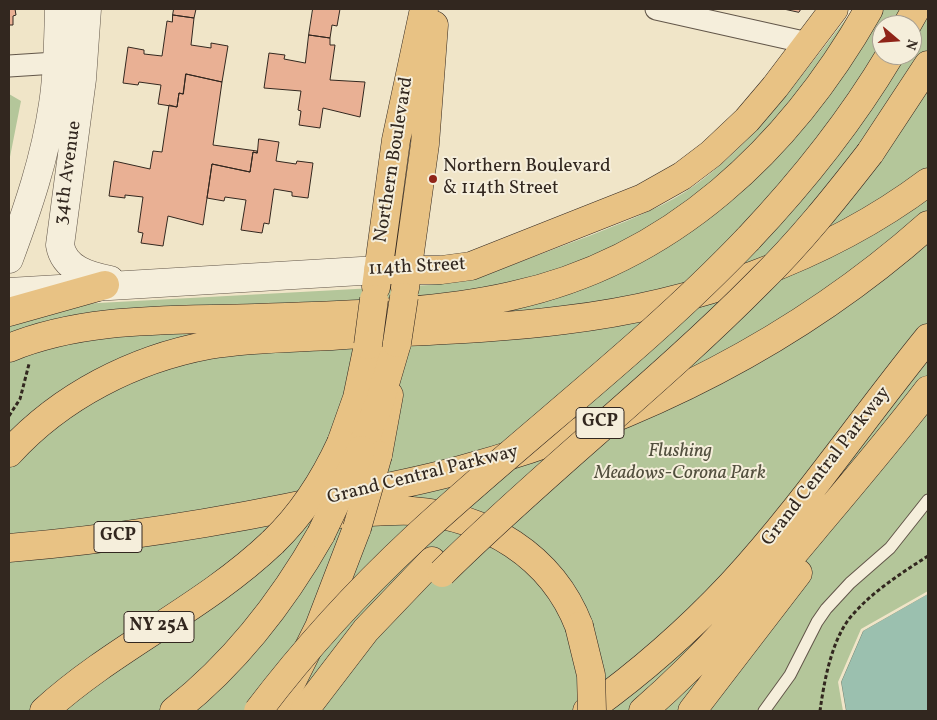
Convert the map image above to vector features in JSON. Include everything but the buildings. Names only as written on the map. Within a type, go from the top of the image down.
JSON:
[{"type":"main road","name":"Northern Boulevard","points":[[277,711],[319,628],[357,528],[360,449],[357,398],[368,345],[396,140],[424,9]]},
{"type":"main road","name":"Northern Boulevard","points":[[44,711],[83,680],[235,573],[273,542],[305,506],[329,468],[360,449],[382,394],[397,343],[425,144],[435,9]]},
{"type":"main road","name":"114th Street","points":[[378,270],[456,269],[481,263],[662,188],[691,170],[733,134],[775,87],[834,9]]},
{"type":"main road","points":[[20,352],[56,332],[99,324],[290,317],[442,307],[511,297],[574,278],[637,249],[704,206],[767,150],[826,75],[869,9]]},
{"type":"main road","points":[[258,711],[320,635],[408,545],[686,301],[748,240],[840,129],[883,65]]},
{"type":"main road","points":[[304,711],[366,630],[711,330],[761,281],[806,232],[870,153],[928,65]]},
{"type":"main road","points":[[9,453],[43,421],[90,389],[132,368],[180,351],[245,342],[530,324],[625,310],[742,279],[800,255],[841,237],[875,218],[928,182]]},
{"type":"main road","name":"Grand Central Parkway","points":[[9,548],[129,536],[227,521],[459,471],[545,444],[653,402],[718,371],[805,320],[859,282],[928,225]]},
{"type":"main road","points":[[9,312],[105,286]]},
{"type":"main road","points":[[9,446],[25,426],[57,395],[118,355],[147,343],[192,330],[290,317]]},
{"type":"main road","name":"Grand Central Parkway","points":[[587,711],[661,653],[732,584],[776,533],[928,338]]},
{"type":"main road","points":[[692,711],[782,595],[925,394]]},
{"type":"main road","name":"Grand Central Parkway","points":[[642,711],[691,667],[736,619],[839,501],[925,394]]},
{"type":"main road","points":[[174,711],[231,659],[254,633],[291,584],[321,534],[360,449]]},
{"type":"main road","points":[[227,521],[399,511],[430,513],[458,519],[498,535],[529,555],[549,574],[561,590],[579,626],[592,675],[592,711]]},
{"type":"main road","points":[[326,711],[437,567]]},
{"type":"street","name":"34th Avenue","points":[[9,259],[31,199],[42,159],[53,104],[59,9]]},
{"type":"street","name":"34th Avenue","points":[[87,9],[84,61],[60,236],[60,249],[73,266],[85,274],[136,283]]},
{"type":"street","points":[[656,9],[808,43]]},
{"type":"street","points":[[9,66],[84,61]]},
{"type":"street","name":"114th Street","points":[[9,292],[378,270]]},
{"type":"lane","points":[[764,711],[790,675],[817,622],[826,609],[850,583],[890,548],[928,500]]},
{"type":"path","points":[[9,416],[20,399],[20,352]]},
{"type":"path","points":[[820,711],[836,645],[849,620],[898,575],[928,556]]},
{"type":"green space","name":"Flushing Meadows-Corona Park","points":[[854,9],[928,9],[928,667],[912,711],[9,711],[9,317],[80,304],[429,285],[466,281],[626,221],[662,205],[685,192],[710,174],[733,153],[755,131],[796,83]]},
{"type":"green space","points":[[9,94],[21,101],[9,162]]},
{"type":"shaded area","points":[[928,594],[928,711],[846,711],[841,682],[863,631]]},
{"type":"pier","points":[[928,591],[928,594],[863,631],[841,682],[846,711],[843,711],[838,682],[861,629]]},
{"type":"place","name":"Northern Boulevard & 114th Street","points":[[433,179]]}]
